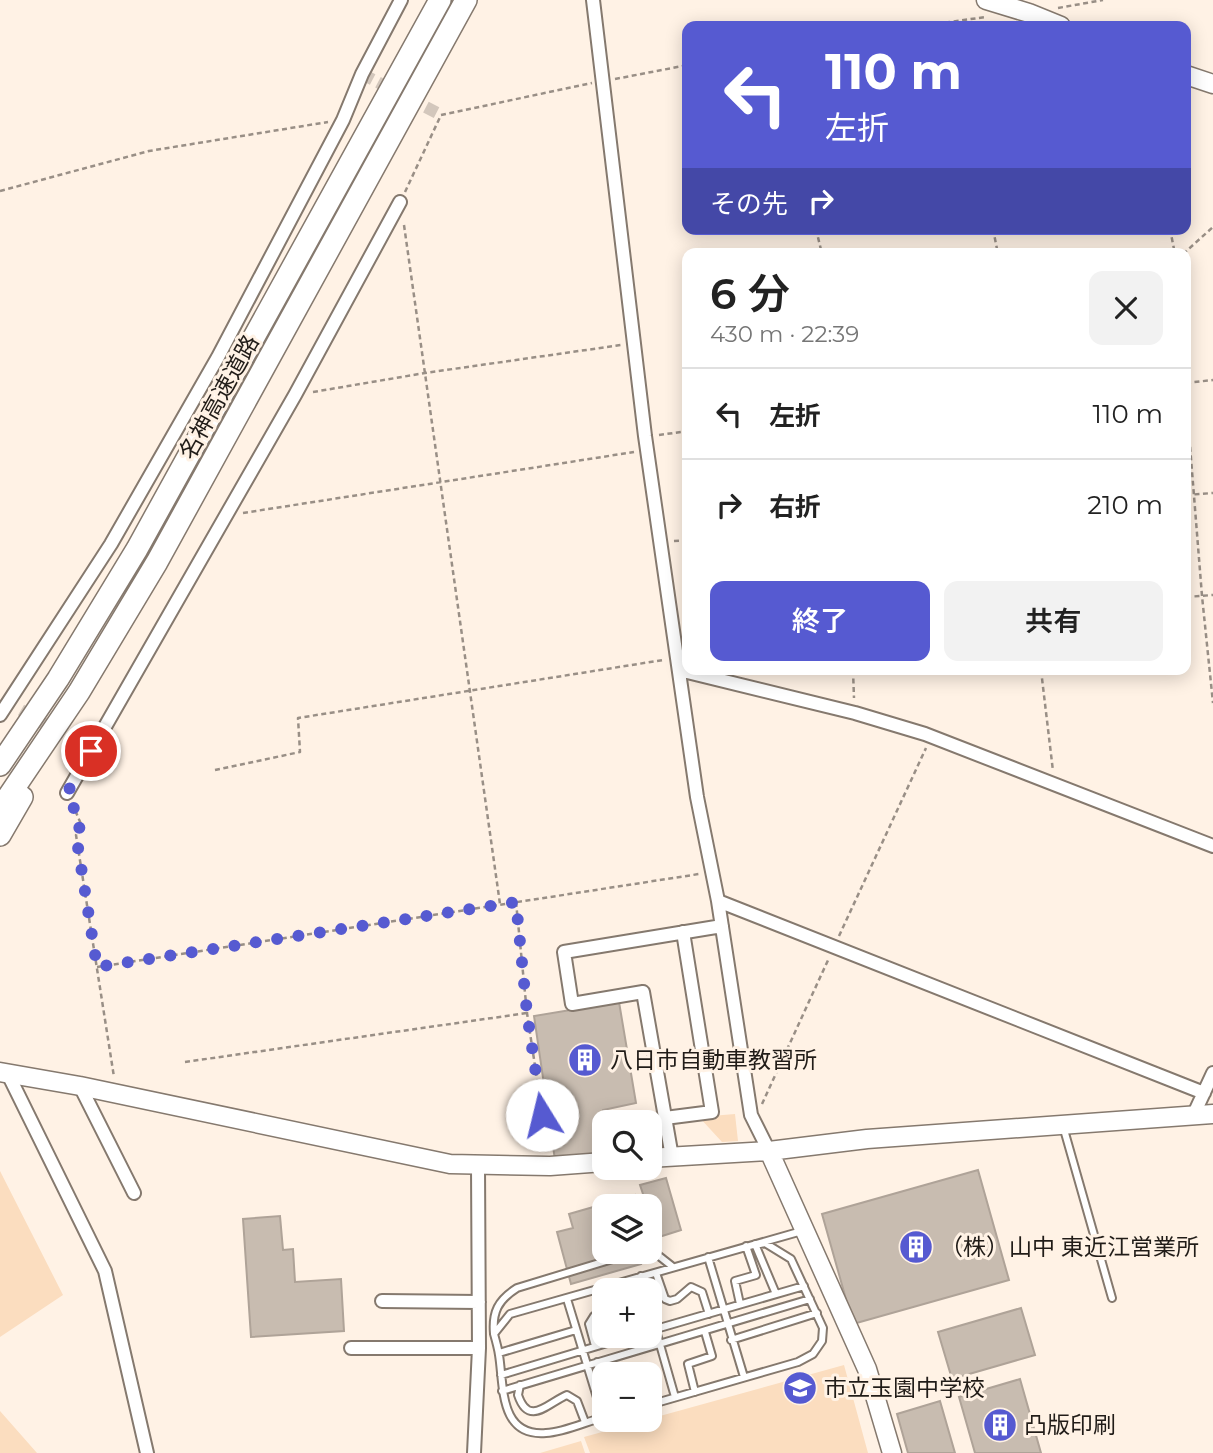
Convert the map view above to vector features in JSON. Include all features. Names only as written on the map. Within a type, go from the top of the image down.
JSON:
[{"type":"highway","name":"名神高速道路","points":[[0,765],[58,680],[137,549],[440,0]]},
{"type":"highway","name":"名神高速道路","points":[[0,809],[79,692],[158,562],[466,0]]},
{"type":"highway","points":[[0,835],[158,562]]},
{"type":"street","points":[[0,715],[111,544],[218,358],[343,120],[362,74],[401,0]]},
{"type":"street","points":[[593,0],[645,436],[697,797],[718,901],[751,1115],[867,1369],[892,1453]]},
{"type":"street","points":[[986,0],[1049,21]]},
{"type":"street","points":[[1191,77],[1213,85]]},
{"type":"street","points":[[67,793],[295,395],[400,202]]},
{"type":"street","points":[[678,664],[682,665]]},
{"type":"street","points":[[718,675],[931,737],[1213,846]]},
{"type":"street","points":[[8,702],[21,710]]},
{"type":"street","points":[[78,744],[91,751]]},
{"type":"street","points":[[718,901],[1204,1093]]},
{"type":"street","points":[[672,1157],[643,992],[572,1004],[564,951],[722,926]]},
{"type":"street","points":[[665,1118],[712,1112],[683,932]]},
{"type":"street","points":[[4,1073],[80,1086],[450,1164],[551,1166],[592,1163]]},
{"type":"street","points":[[4,1073],[105,1271],[147,1453]]},
{"type":"street","points":[[1193,1116],[1213,1073]]},
{"type":"street","points":[[80,1086],[134,1193]]},
{"type":"street","points":[[662,1157],[769,1151],[867,1139],[1213,1114]]},
{"type":"street","points":[[474,1453],[479,1348],[478,1166]]},
{"type":"street","points":[[382,1301],[479,1301]]},
{"type":"street","points":[[351,1348],[479,1348]]},
{"type":"lane","points":[[1062,1125],[1112,1298]]},
{"type":"lane","points":[[634,1278],[804,1230]]},
{"type":"lane","points":[[662,1400],[798,1362],[813,1354],[822,1341],[822,1328],[817,1313],[791,1258],[765,1243],[755,1244]]},
{"type":"lane","points":[[755,1244],[775,1294]]},
{"type":"lane","points":[[740,1304],[735,1282],[757,1275],[747,1246]]},
{"type":"lane","points":[[662,1258],[673,1267]]},
{"type":"lane","points":[[708,1258],[744,1377]]},
{"type":"lane","points":[[592,1420],[547,1433],[530,1433],[518,1424],[503,1403],[493,1319],[496,1307],[505,1296],[517,1288],[596,1264]]},
{"type":"lane","points":[[656,1273],[665,1299],[677,1300],[691,1287],[702,1292],[709,1314]]},
{"type":"lane","points":[[662,1327],[804,1286]]},
{"type":"lane","points":[[494,1334],[510,1314],[592,1291]]},
{"type":"lane","points":[[566,1299],[592,1381]]},
{"type":"lane","points":[[662,1343],[810,1299]]},
{"type":"lane","points":[[731,1340],[817,1313]]},
{"type":"lane","points":[[499,1353],[576,1330]]},
{"type":"lane","points":[[695,1392],[688,1364],[712,1356],[705,1332]]},
{"type":"lane","points":[[501,1375],[592,1347]]},
{"type":"lane","points":[[597,1362],[646,1348]]},
{"type":"lane","points":[[661,1348],[675,1397]]},
{"type":"lane","points":[[502,1391],[592,1363]]},
{"type":"lane","points":[[520,1385],[518,1395],[525,1407],[533,1412],[540,1412],[567,1395],[577,1401],[585,1422]]},
{"type":"path","points":[[1053,0],[1055,9]]},
{"type":"path","points":[[500,904],[400,202],[441,115],[682,66]]},
{"type":"path","points":[[0,191],[149,151],[343,120]]},
{"type":"path","points":[[1189,248],[1213,227]]},
{"type":"path","points":[[295,395],[635,343]]},
{"type":"path","points":[[1191,382],[1213,380]]},
{"type":"path","points":[[645,436],[682,432]]},
{"type":"path","points":[[226,516],[647,450]]},
{"type":"path","points":[[1191,458],[1213,703]]},
{"type":"path","points":[[1194,495],[1213,493]]},
{"type":"path","points":[[1191,597],[1213,595]]},
{"type":"path","points":[[215,770],[300,752],[298,718],[678,664]]},
{"type":"path","points":[[853,675],[855,713]]},
{"type":"path","points":[[1042,675],[1054,783]]},
{"type":"path","points":[[757,1114],[931,737]]},
{"type":"path","points":[[67,793],[81,824],[76,835],[117,1094]]},
{"type":"path","points":[[97,967],[713,872]]},
{"type":"path","points":[[516,902],[527,1013],[551,1166]]},
{"type":"path","points":[[185,1062],[527,1013]]},
{"type":"shaded area","points":[[735,1114],[738,1141],[722,1142],[699,1117]]},
{"type":"shaded area","points":[[0,1171],[63,1295],[0,1337]]},
{"type":"shaded area","name":"市立玉園中学校","points":[[844,1365],[868,1453],[590,1453],[584,1437],[602,1432],[662,1432],[662,1415]]},
{"type":"shaded area","points":[[0,1411],[37,1453],[0,1453]]},
{"type":"shaded area","points":[[581,1441],[585,1453],[540,1453]]},
{"type":"building","name":"八日市自動車教習所","points":[[619,1002],[636,1103],[592,1110],[592,1157],[555,1160],[534,1016]]},
{"type":"building","name":"（株）山中 東近江営業所","points":[[978,1170],[1009,1280],[853,1324],[822,1214]]},
{"type":"building","points":[[666,1178],[681,1230],[662,1236],[662,1194],[643,1194],[640,1185]]},
{"type":"building","points":[[592,1207],[592,1264],[641,1264],[571,1284],[557,1232],[573,1228],[569,1214]]},
{"type":"building","points":[[280,1216],[283,1250],[293,1249],[295,1282],[341,1279],[344,1331],[251,1337],[243,1219]]},
{"type":"building","name":"凸版印刷","points":[[1021,1308],[1035,1355],[952,1379],[938,1332]]},
{"type":"building","name":"凸版印刷","points":[[1020,1379],[1041,1453],[975,1453],[959,1397]]},
{"type":"building","points":[[940,1401],[955,1453],[908,1453],[897,1414]]},
{"type":"tunnel","points":[[362,74],[441,115]]},
{"type":"tunnel","points":[[21,710],[78,744]]},
{"type":"place","name":"八日市自動車教習所","points":[[585,1060]]},
{"type":"place","name":"（株）山中 東近江営業所","points":[[916,1247]]},
{"type":"place","name":"市立玉園中学校","points":[[800,1388]]},
{"type":"place","name":"凸版印刷","points":[[1000,1425]]},
{"type":"route","points":[[91,751],[67,793],[81,824],[76,835],[97,967],[516,902],[527,1013],[542,1115]]}]
